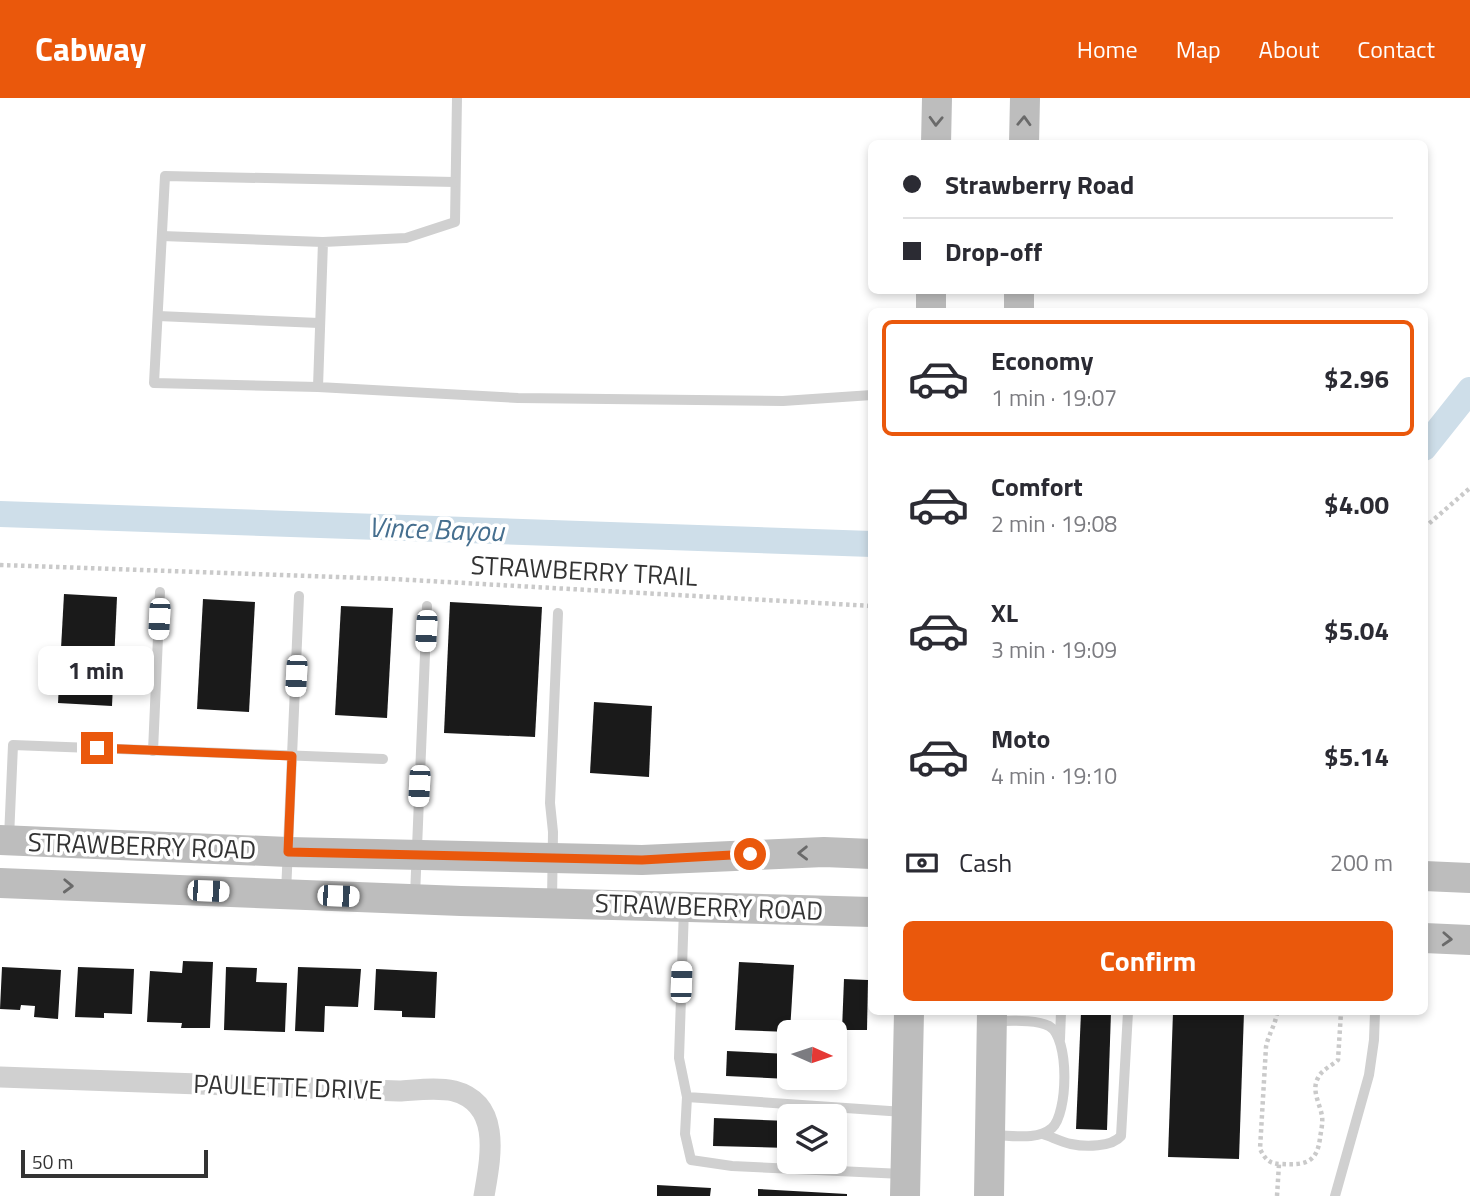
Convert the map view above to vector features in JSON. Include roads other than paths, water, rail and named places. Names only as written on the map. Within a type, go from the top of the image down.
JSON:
[{"type":"street","points":[[936,140],[937,98]]},
{"type":"street","points":[[1024,140],[1025,98]]},
{"type":"street","name":"STRAWBERRY ROAD","points":[[5,840],[288,852],[642,860],[824,852],[868,854]]},
{"type":"street","points":[[1428,876],[1470,878]]},
{"type":"street","name":"STRAWBERRY ROAD","points":[[0,883],[415,899],[868,912]]},
{"type":"street","points":[[1428,938],[1470,940]]},
{"type":"street","points":[[905,1185],[909,1015]]},
{"type":"street","points":[[989,1196],[992,1016]]},
{"type":"street","name":"PAULETTE DRIVE","points":[[0,1077],[455,1091],[476,1102],[490,1135],[491,1148],[484,1196]]},
{"type":"lane","points":[[162,236],[323,242],[406,238],[455,222],[457,98]]},
{"type":"lane","points":[[456,182],[165,176],[154,383],[318,387],[518,398],[783,401],[868,395]]},
{"type":"lane","points":[[318,387],[323,242]]},
{"type":"lane","points":[[158,316],[319,323]]},
{"type":"lane","points":[[153,751],[160,592]]},
{"type":"lane","points":[[286,894],[299,596]]},
{"type":"lane","points":[[415,899],[428,606]]},
{"type":"lane","points":[[552,902],[553,832],[550,803],[558,613]]},
{"type":"lane","points":[[0,745],[383,759]]},
{"type":"lane","points":[[5,840],[13,745]]},
{"type":"lane","points":[[684,906],[678,1058],[687,1097],[684,1134],[691,1160],[905,1185]]},
{"type":"lane","points":[[990,1135],[1030,1136],[1043,1134],[1054,1126],[1063,1101],[1064,1053],[1060,1039],[1060,1015]]},
{"type":"lane","points":[[1043,1134],[1071,1144],[1105,1145],[1116,1142],[1121,1136],[1128,1015]]},
{"type":"lane","points":[[1335,1196],[1369,1074],[1375,1015]]},
{"type":"lane","points":[[992,1016],[1041,1023],[1052,1027],[1060,1039]]},
{"type":"lane","points":[[687,1097],[907,1112]]},
{"type":"waterway","name":"Vince Bayou","points":[[1428,443],[1470,390]]},
{"type":"waterway","name":"Vince Bayou","points":[[0,514],[868,544]]}]
